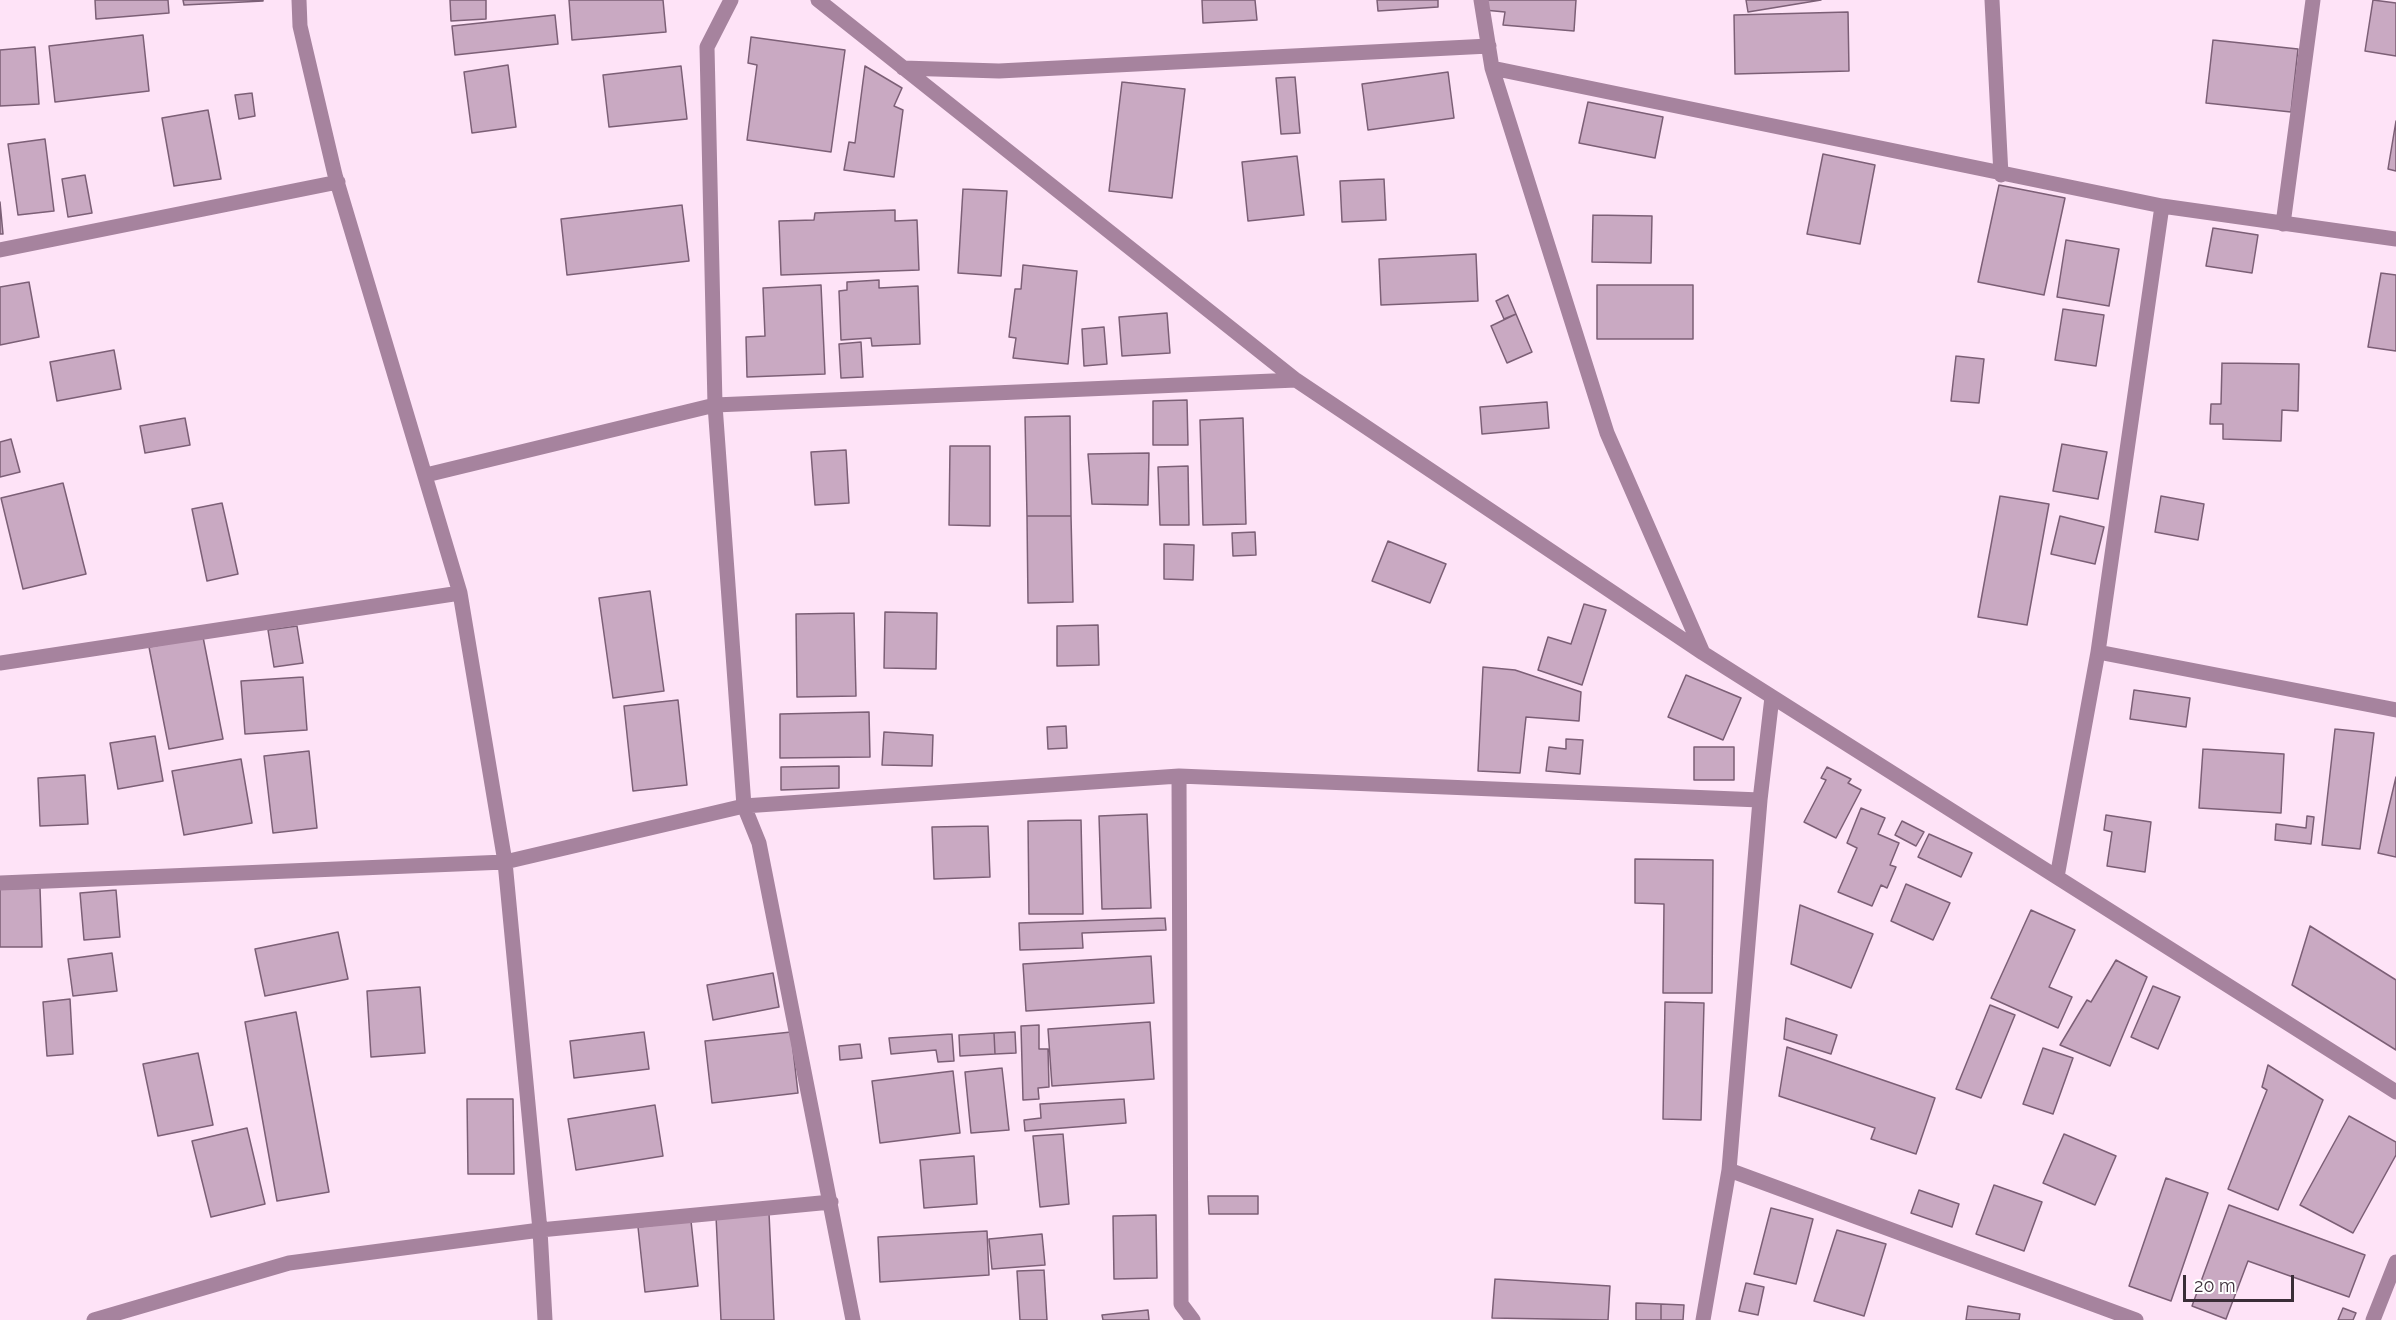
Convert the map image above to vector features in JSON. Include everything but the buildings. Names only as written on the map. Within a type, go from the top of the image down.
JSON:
[{"type":"street","points":[[298,0],[300,26],[338,182],[460,593],[505,862],[540,1230],[545,1320]]},
{"type":"street","points":[[731,0],[706,47],[715,405],[744,806],[759,843],[853,1320]]},
{"type":"street","points":[[818,0],[1296,380],[1704,654],[2396,1092]]},
{"type":"street","points":[[1481,0],[1492,68],[1606,433],[1704,654]]},
{"type":"street","points":[[1992,0],[2001,175]]},
{"type":"street","points":[[2283,224],[2313,0]]},
{"type":"street","points":[[903,68],[999,71],[1489,46]]},
{"type":"street","points":[[1492,68],[2001,175],[2162,206],[2396,239]]},
{"type":"street","points":[[0,250],[338,182]]},
{"type":"street","points":[[2057,877],[2098,652],[2162,206]]},
{"type":"street","points":[[426,475],[715,405],[1296,380]]},
{"type":"street","points":[[0,663],[460,593]]},
{"type":"street","points":[[2098,652],[2396,710]]},
{"type":"street","points":[[1703,1320],[1729,1170],[1760,800],[1772,698]]},
{"type":"street","points":[[1179,776],[1181,1304],[1193,1320]]},
{"type":"street","points":[[0,883],[505,862],[744,806],[1179,776],[1760,800]]},
{"type":"street","points":[[1729,1170],[2136,1320]]},
{"type":"street","points":[[94,1320],[289,1263],[540,1230],[831,1202]]},
{"type":"street","points":[[2373,1320],[2396,1262]]}]
